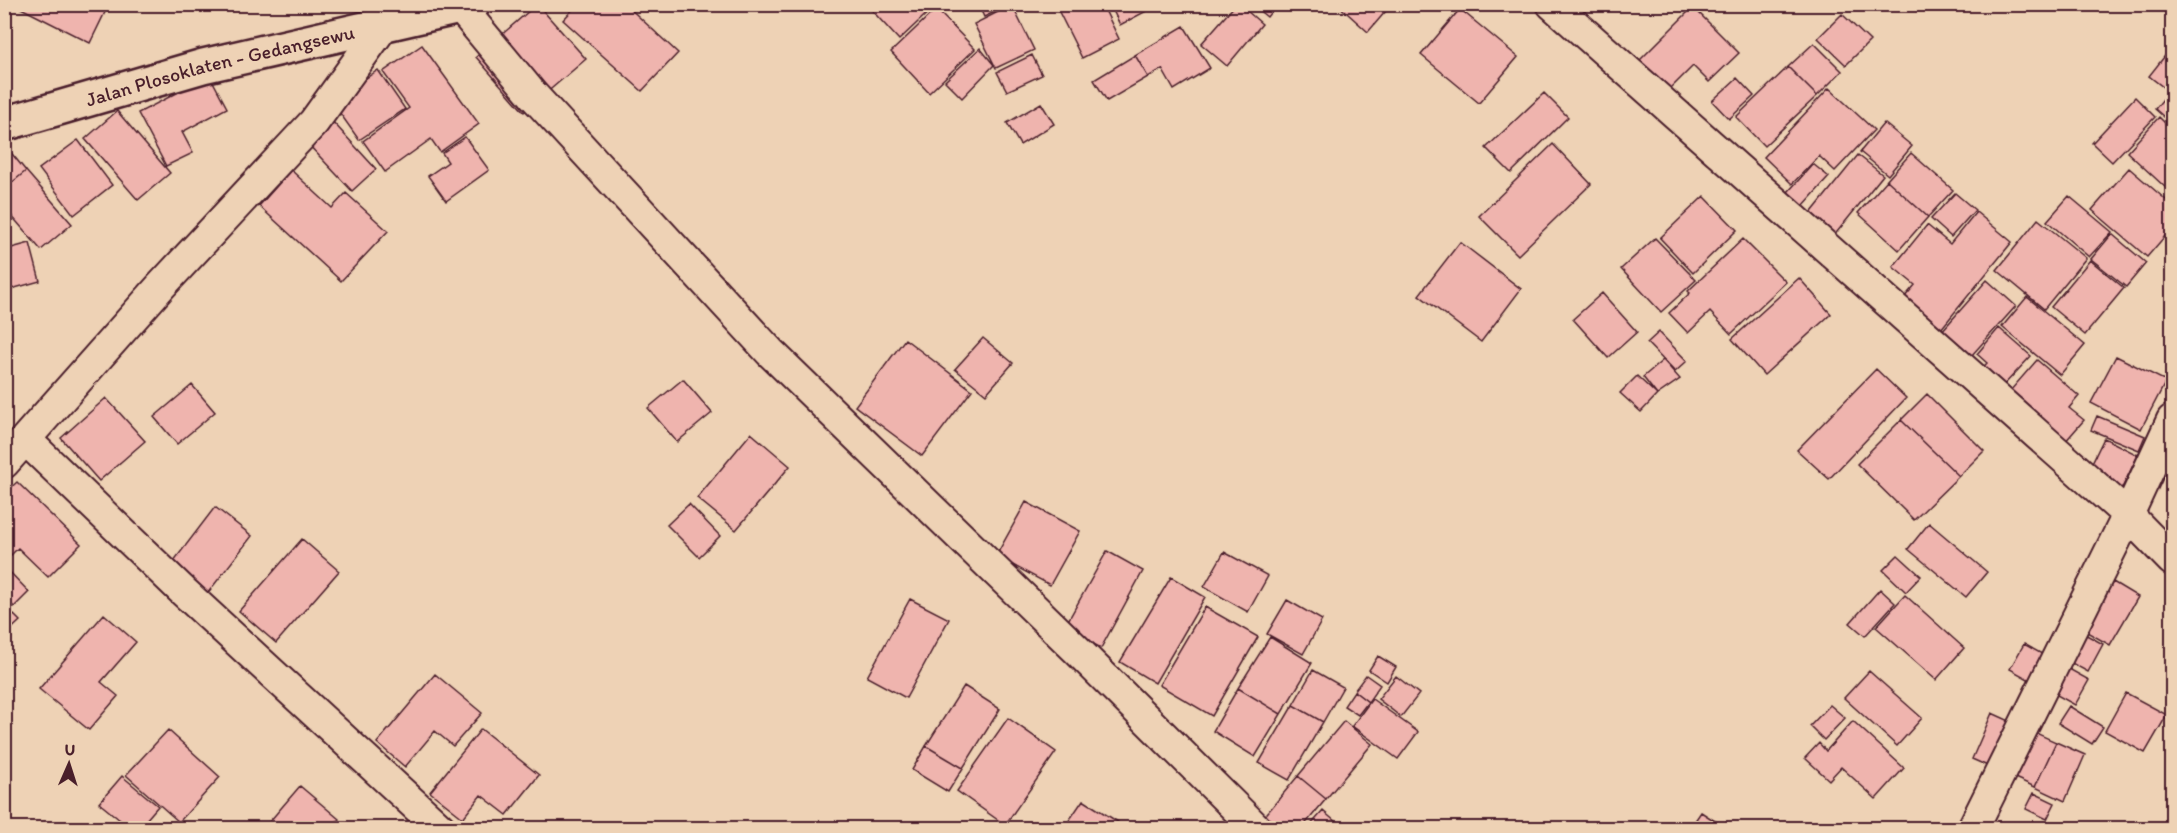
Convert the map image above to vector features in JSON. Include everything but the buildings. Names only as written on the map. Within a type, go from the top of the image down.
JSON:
[{"type":"main road","name":"Jalan Plosoklaten - Gedangsewu","points":[[4,124],[203,66],[461,6]]},
{"type":"street","points":[[1552,4],[2128,516],[2172,560]]},
{"type":"street","points":[[461,6],[533,95],[770,352],[1256,828]]},
{"type":"street","points":[[4,463],[161,286],[314,122],[384,25]]},
{"type":"street","points":[[1973,828],[2128,516],[2172,420]]},
{"type":"street","points":[[26,440],[184,592],[440,828]]}]
